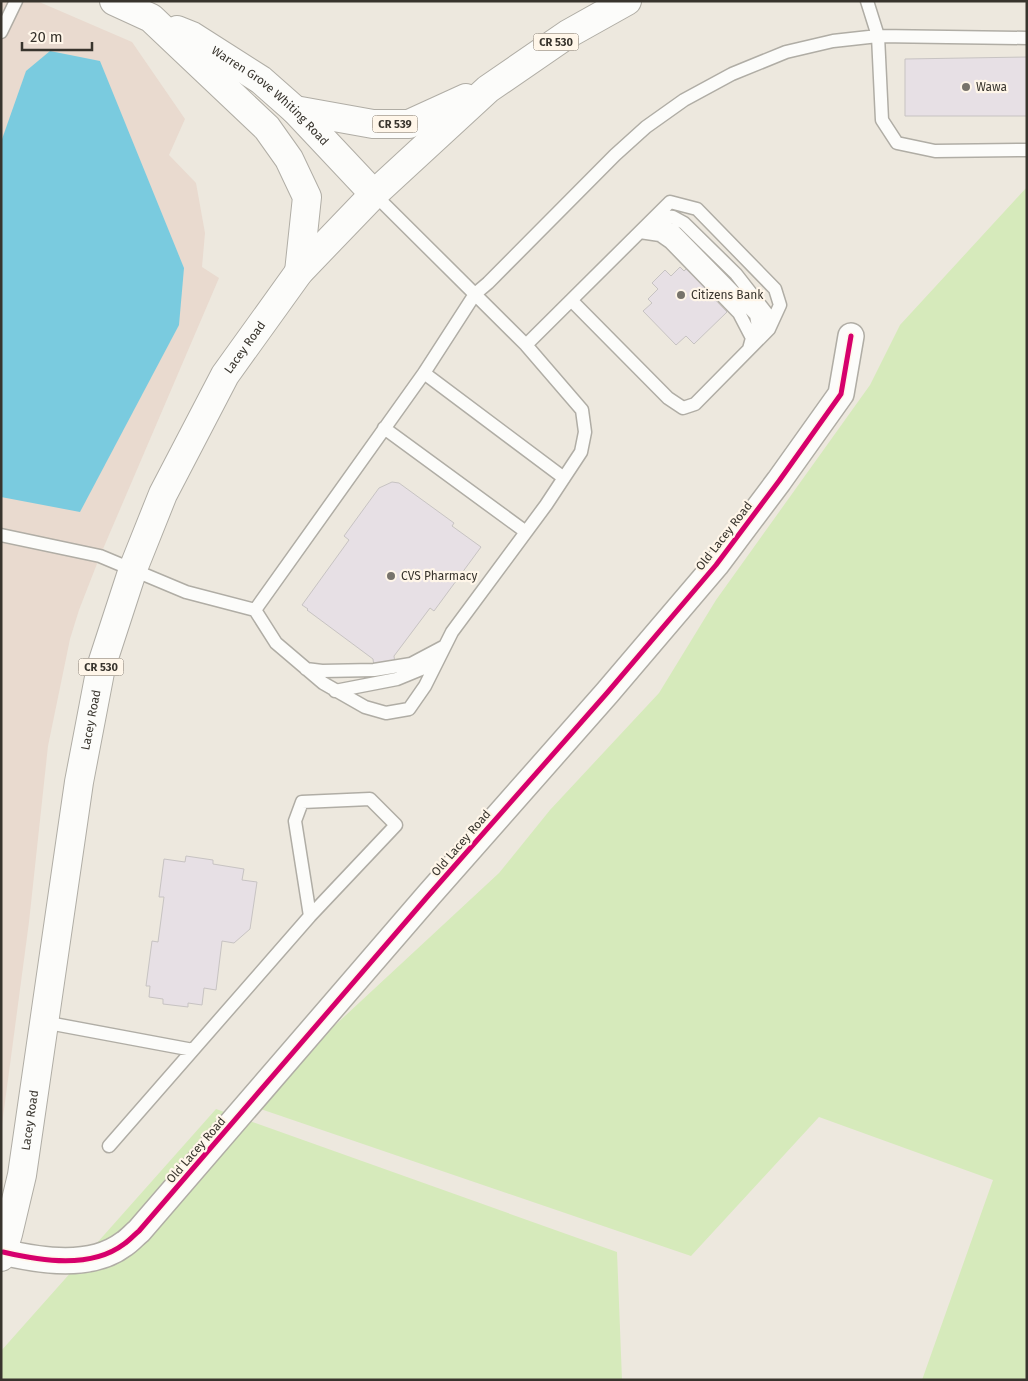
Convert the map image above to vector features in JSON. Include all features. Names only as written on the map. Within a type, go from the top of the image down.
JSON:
[{"type":"main road","name":"Warren Grove Whiting Road","points":[[114,1],[192,36],[261,80],[295,110],[374,194]]},
{"type":"main road","name":"CR 530","points":[[374,194],[488,88],[568,34],[627,1]]},
{"type":"main road","points":[[151,18],[267,128],[289,160],[307,197],[300,272]]},
{"type":"main road","name":"CR 539","points":[[295,110],[373,124],[410,124],[488,88]]},
{"type":"main road","name":"Lacey Road","points":[[3,1244],[22,1175],[79,782],[102,667],[133,569],[163,494],[225,375],[300,272],[374,194]]},
{"type":"street","name":"Old Lacey Road","points":[[3,1244],[34,1259],[66,1261],[92,1258],[107,1253],[124,1245],[139,1231],[716,565],[841,394],[851,336]]},
{"type":"lane","points":[[1,32],[16,1]]},
{"type":"lane","points":[[867,1],[878,36],[882,120],[897,143],[935,151],[1027,150]]},
{"type":"lane","points":[[255,610],[424,373],[475,294],[615,155],[646,127],[684,100],[732,74],[786,52],[833,41],[878,36],[1027,38]]},
{"type":"lane","points":[[1,534],[100,556],[186,592],[255,610],[276,644],[322,683],[365,707],[386,713],[409,708],[425,686],[452,632],[526,532],[581,452],[585,432],[582,410],[526,345],[374,194]]},
{"type":"lane","points":[[526,345],[670,202],[697,209],[775,289],[780,305],[764,334],[695,404],[683,408],[668,398],[572,301]]},
{"type":"lane","points":[[653,219],[674,232],[756,315],[764,334]]},
{"type":"lane","points":[[640,232],[660,235],[670,242],[739,313],[752,338],[749,349]]},
{"type":"lane","points":[[424,373],[564,478]]},
{"type":"lane","points":[[384,428],[526,532]]},
{"type":"lane","points":[[306,669],[322,671],[374,670],[411,664],[445,646]]},
{"type":"lane","points":[[335,691],[397,679],[436,663]]},
{"type":"lane","points":[[109,1146],[310,916],[396,825],[370,798],[302,802],[295,820],[310,916]]},
{"type":"lane","points":[[44,1022],[193,1050]]},
{"type":"shaded area","points":[[1,1],[37,1],[132,42],[185,119],[169,155],[196,183],[205,233],[202,267],[219,278],[100,556],[70,639],[48,746],[29,922],[1,1132]]},
{"type":"green space","points":[[1027,187],[1027,1380],[922,1380],[993,1180],[819,1117],[691,1256],[249,1105],[499,873],[550,810],[659,693],[716,600],[870,385],[900,325]]},
{"type":"green space","points":[[216,1109],[617,1252],[622,1380],[1,1380],[1,1351]]},
{"type":"water","points":[[50,51],[100,61],[184,268],[179,325],[80,512],[1,497],[1,142],[26,71]]},
{"type":"building","name":"Wawa","points":[[1027,57],[1027,116],[905,116],[905,59]]},
{"type":"building","name":"Citizens Bank","points":[[712,244],[732,265],[706,290],[727,312],[694,344],[686,336],[676,345],[643,311],[652,303],[648,299],[658,289],[652,283],[665,270],[671,276],[680,267],[684,271]]},
{"type":"building","name":"CVS Pharmacy","points":[[392,482],[399,483],[454,523],[452,526],[481,547],[434,611],[430,608],[394,656],[397,679],[376,682],[373,659],[302,605],[349,540],[344,536],[379,488]]},
{"type":"building","points":[[186,856],[213,860],[213,864],[244,869],[242,880],[257,882],[250,929],[234,943],[222,941],[216,990],[204,988],[202,1005],[188,1003],[188,1007],[163,1004],[163,999],[149,997],[150,986],[146,986],[152,941],[158,942],[164,897],[159,897],[164,859],[185,862]]},
{"type":"cycle path","points":[[3,1252],[49,1260],[81,1260],[111,1252],[139,1231],[716,565],[841,394],[851,336]]},
{"type":"place","name":"Wawa","points":[[966,87]]},
{"type":"place","name":"Citizens Bank","points":[[681,295]]},
{"type":"place","name":"CVS Pharmacy","points":[[391,576]]}]
